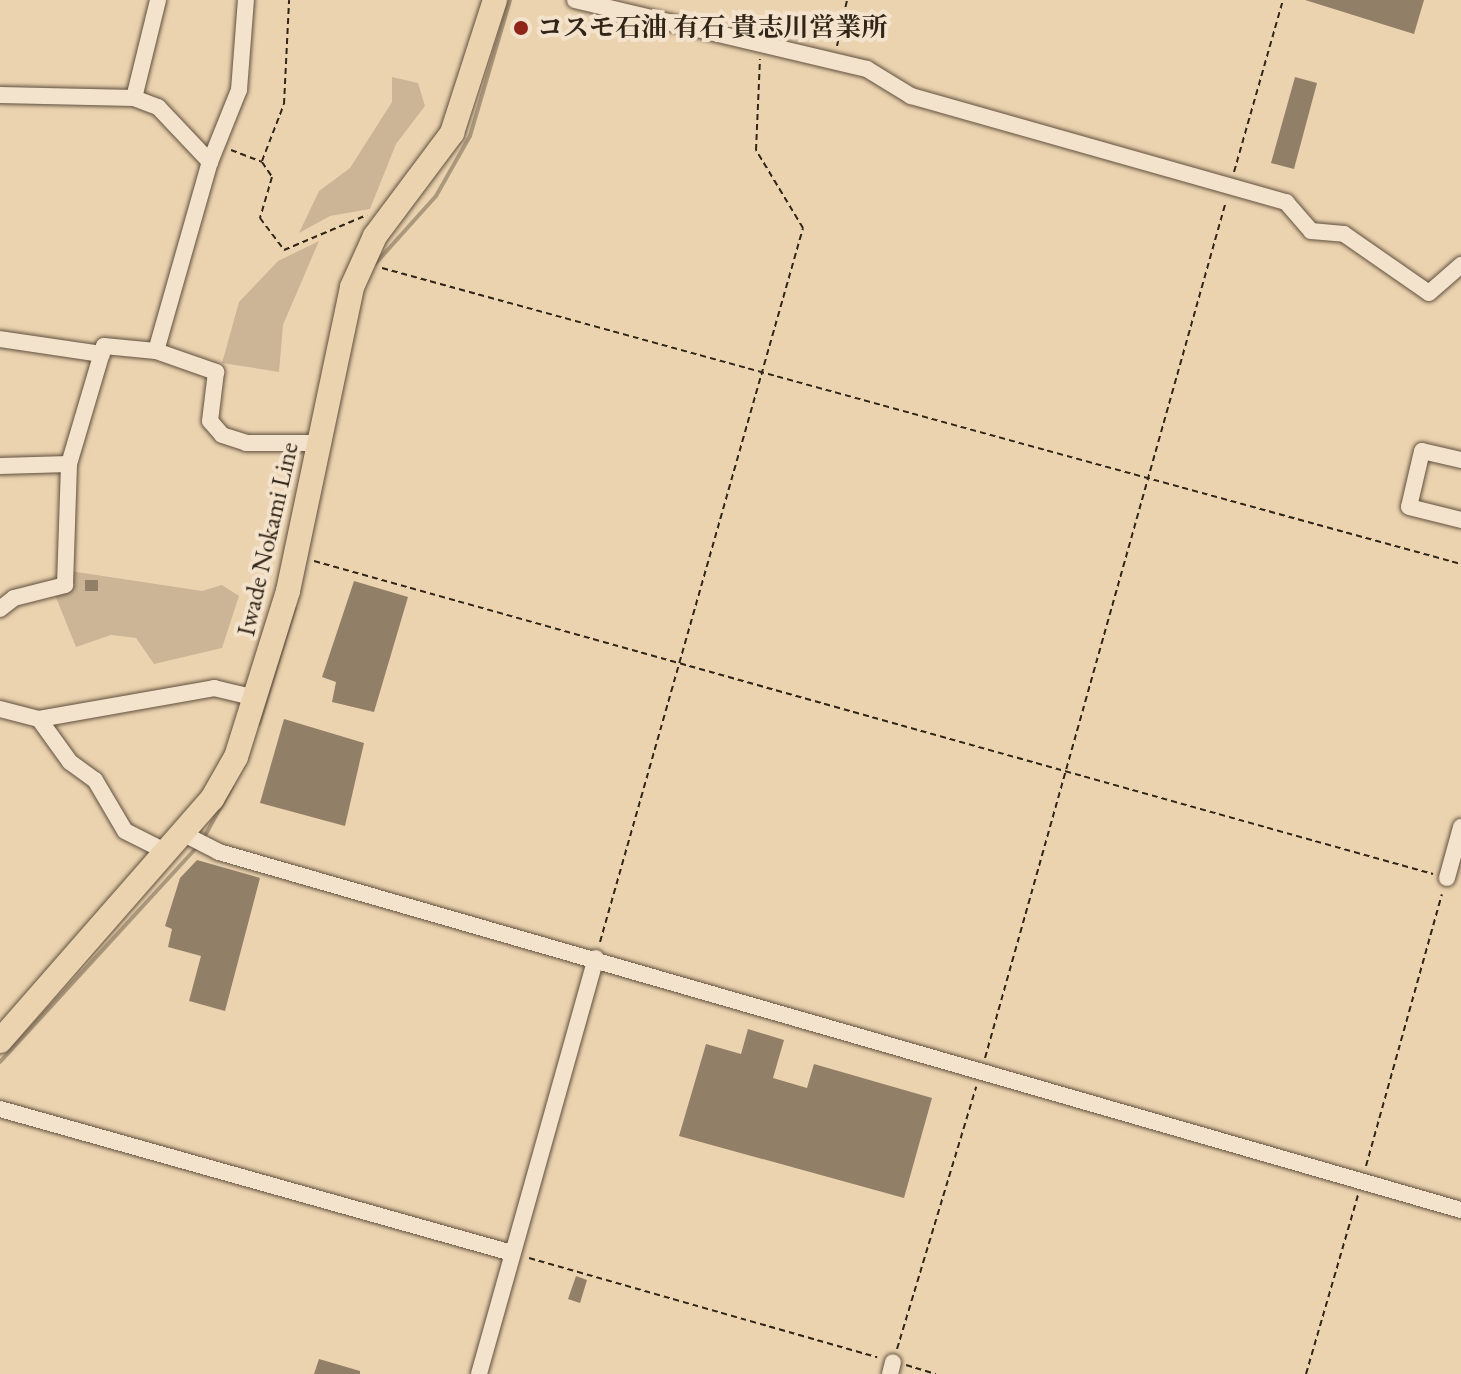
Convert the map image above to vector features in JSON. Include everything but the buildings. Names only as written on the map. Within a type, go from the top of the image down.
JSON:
[{"type":"main road","name":"Iwade Nokami Line","points":[[0,1041],[175,842],[236,757],[256,698],[295,556],[361,262],[452,133],[495,0]]},
{"type":"street","points":[[134,98],[158,0]]},
{"type":"street","points":[[156,351],[210,162],[239,90],[246,0]]},
{"type":"street","points":[[575,0],[867,69],[911,96],[1286,202],[1311,231],[1344,234],[1429,293],[1461,265]]},
{"type":"street","points":[[0,95],[134,98],[158,107],[210,162]]},
{"type":"street","points":[[0,339],[102,354]]},
{"type":"street","points":[[0,609],[14,598],[65,585],[69,464],[104,346],[156,351],[216,372],[210,421],[222,435],[246,443],[319,443]]},
{"type":"street","points":[[1461,460],[1422,451],[1409,507],[1461,520]]},
{"type":"street","points":[[0,466],[69,464]]},
{"type":"street","points":[[1,707],[39,719],[214,688],[256,698]]},
{"type":"street","points":[[39,719],[70,762],[95,780],[125,831],[219,852],[982,1067],[1461,1210]]},
{"type":"street","points":[[1447,878],[1461,827]]},
{"type":"street","points":[[479,1374],[596,958]]},
{"type":"street","points":[[0,1109],[512,1253]]},
{"type":"path","points":[[262,162],[284,104],[289,0]]},
{"type":"path","points":[[833,61],[847,0]]},
{"type":"path","points":[[892,1368],[1067,770],[1283,0]]},
{"type":"path","points":[[596,958],[803,228],[756,150],[761,46]]},
{"type":"path","points":[[219,145],[262,162],[272,177],[260,218],[284,250],[327,226],[377,212],[393,216]]},
{"type":"path","points":[[361,262],[763,369],[1461,564]]},
{"type":"path","points":[[295,556],[1447,878],[1306,1374]]},
{"type":"path","points":[[512,1253],[892,1368],[936,1374]]},
{"type":"shaded area","points":[[392,77],[418,83],[425,106],[396,144],[370,209],[330,216],[299,233],[319,191],[350,168],[392,102]]},
{"type":"shaded area","points":[[319,241],[283,325],[279,372],[222,363],[239,302],[278,261]]},
{"type":"shaded area","points":[[70,571],[202,591],[222,585],[239,596],[222,648],[154,664],[136,638],[111,635],[76,647],[53,590]]},
{"type":"waterway","points":[[375,264],[436,196],[470,136],[510,0]]},
{"type":"waterway","points":[[259,724],[295,607]]},
{"type":"waterway","points":[[203,839],[232,787]]},
{"type":"waterway","points":[[0,1062],[198,846]]},
{"type":"place","name":"コスモ石油 有石 貴志川営業所","points":[[521,28]]}]
